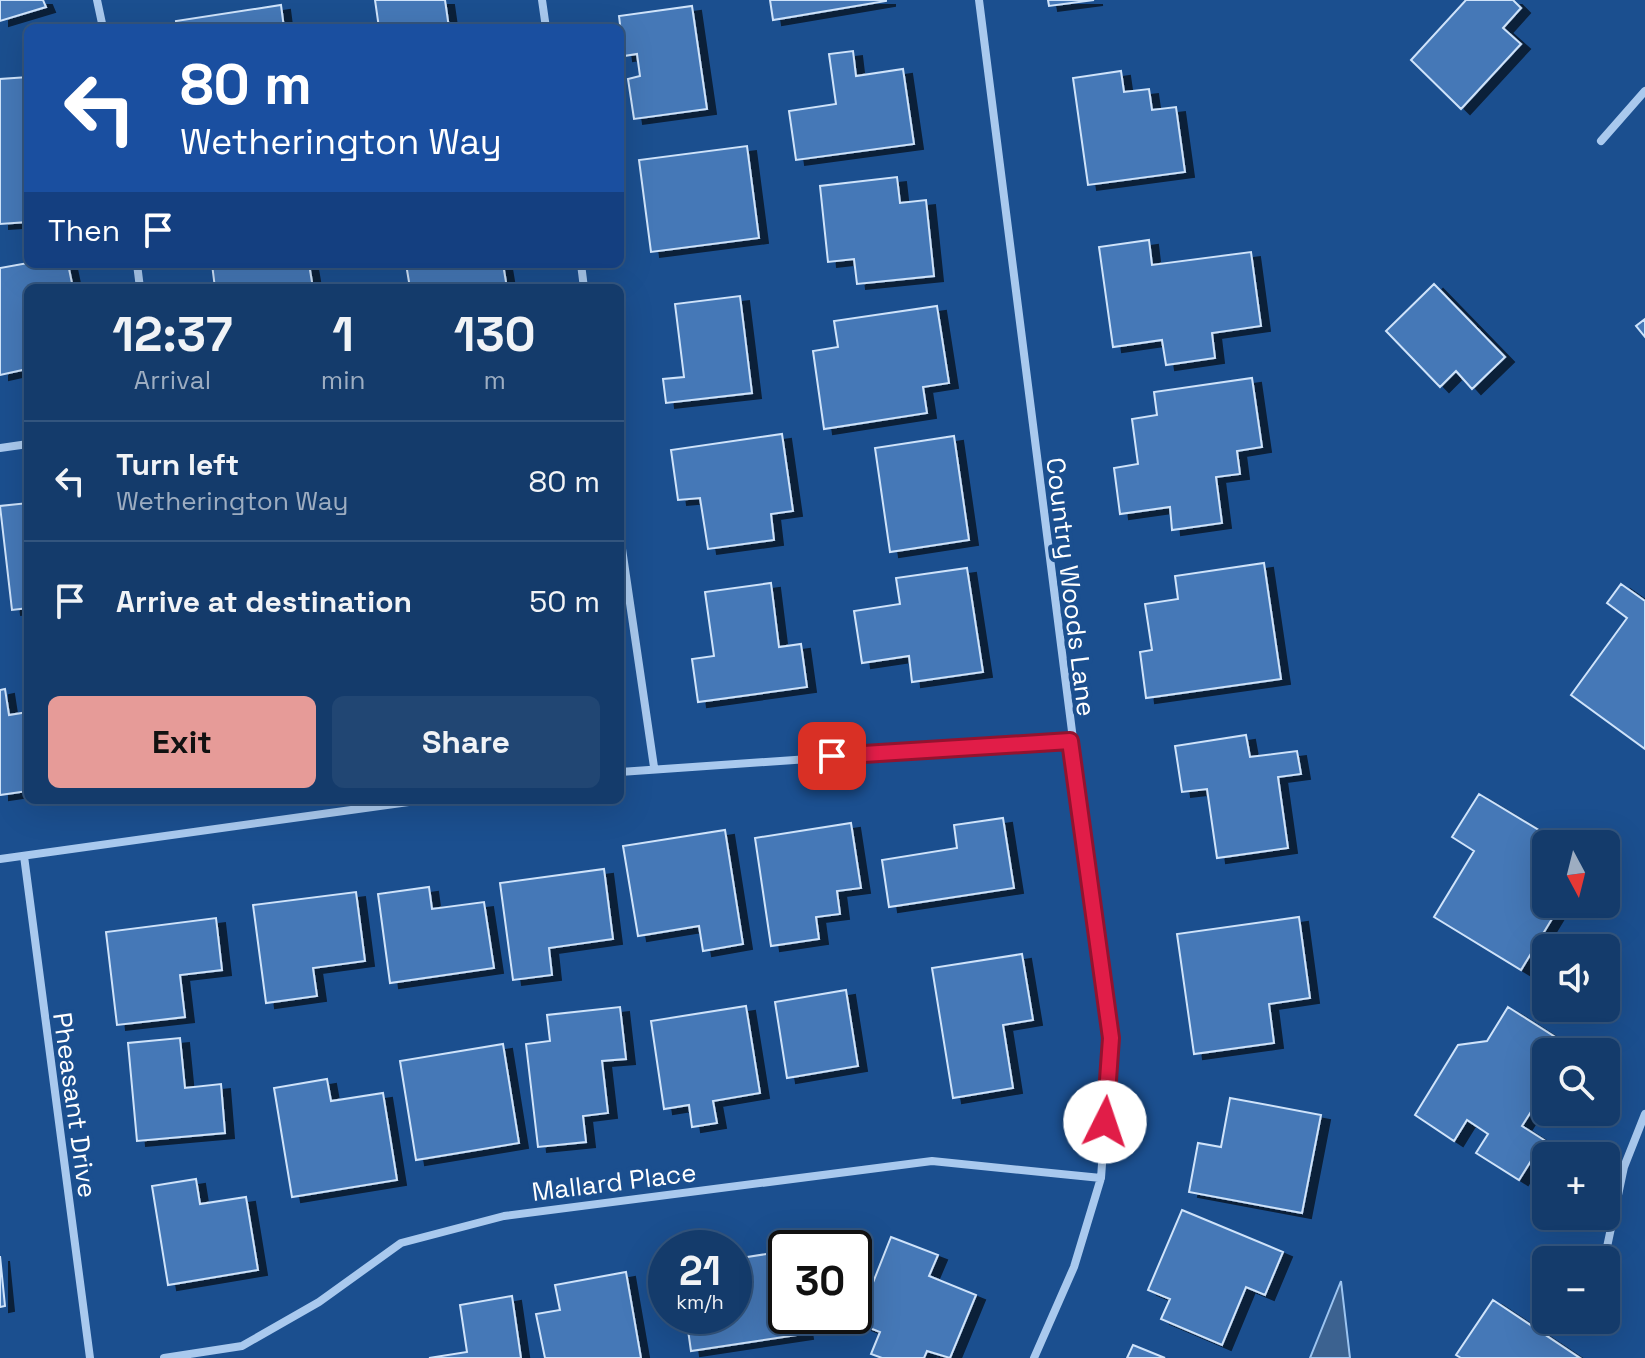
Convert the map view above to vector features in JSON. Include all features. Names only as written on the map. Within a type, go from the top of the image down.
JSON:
[{"type":"street","points":[[97,0],[102,24]]},
{"type":"street","points":[[542,0],[545,24]]},
{"type":"street","name":"Country Woods Lane","points":[[979,0],[1070,741],[1111,1038],[1101,1178],[1074,1267],[1034,1358]]},
{"type":"street","points":[[1601,141],[1645,91]]},
{"type":"street","points":[[0,448],[24,445]]},
{"type":"street","points":[[624,562],[654,767]]},
{"type":"street","points":[[624,771],[1070,741]]},
{"type":"street","points":[[0,859],[394,804]]},
{"type":"street","name":"Pheasant Drive","points":[[24,856],[90,1358]]},
{"type":"street","points":[[1607,1246],[1624,1167],[1645,1114]]},
{"type":"street","name":"Mallard Place","points":[[164,1358],[242,1346],[319,1302],[401,1243],[504,1216],[932,1161],[1101,1178]]},
{"type":"water","points":[[1341,1281],[1350,1358],[1310,1358]]},
{"type":"building","points":[[0,0],[43,0],[46,7],[0,21]]},
{"type":"building","points":[[375,0],[445,0],[448,24],[378,24]]},
{"type":"building","points":[[770,0],[886,0],[886,1],[773,20]]},
{"type":"building","points":[[1048,0],[1094,0],[1049,6]]},
{"type":"building","points":[[1466,0],[1513,0],[1521,8],[1503,28],[1521,44],[1461,109],[1411,60]]},
{"type":"building","points":[[281,5],[283,24],[176,24],[176,21]]},
{"type":"building","points":[[692,6],[707,109],[634,119],[628,79],[640,76],[637,54],[624,56],[624,24],[620,24],[619,16]]},
{"type":"building","points":[[853,51],[856,76],[903,69],[914,144],[796,160],[789,111],[836,104],[829,54]]},
{"type":"building","points":[[1121,71],[1124,92],[1149,89],[1152,110],[1176,107],[1185,172],[1088,185],[1073,78]]},
{"type":"building","points":[[24,77],[24,222],[0,224],[0,79]]},
{"type":"building","points":[[747,146],[759,238],[651,252],[639,160]]},
{"type":"building","points":[[897,177],[900,203],[926,200],[934,276],[857,284],[854,259],[828,262],[820,186]]},
{"type":"building","points":[[1149,240],[1152,265],[1251,252],[1261,326],[1212,333],[1215,358],[1166,365],[1162,340],[1113,347],[1099,247]]},
{"type":"building","points":[[24,264],[24,268],[69,268],[72,284],[24,284],[24,370],[0,375],[0,268]]},
{"type":"building","points":[[212,268],[310,268],[312,284],[214,284]]},
{"type":"building","points":[[407,268],[504,268],[506,284],[409,284]]},
{"type":"building","points":[[1434,284],[1505,357],[1472,389],[1456,371],[1440,387],[1386,331]]},
{"type":"building","points":[[740,296],[752,393],[666,403],[663,379],[684,377],[675,304]]},
{"type":"building","points":[[937,306],[949,383],[923,387],[927,413],[824,429],[813,351],[838,347],[834,321]]},
{"type":"building","points":[[1645,319],[1645,337],[1636,326]]},
{"type":"building","points":[[1252,378],[1262,447],[1237,451],[1240,474],[1216,477],[1222,523],[1172,530],[1170,507],[1120,514],[1114,468],[1138,464],[1132,419],[1157,415],[1154,392]]},
{"type":"building","points":[[782,434],[793,511],[771,514],[774,540],[708,549],[700,498],[678,500],[671,450]]},
{"type":"building","points":[[954,436],[969,540],[890,552],[875,448]]},
{"type":"building","points":[[24,503],[24,608],[12,610],[0,506]]},
{"type":"building","points":[[1264,563],[1281,679],[1146,698],[1140,652],[1152,650],[1145,604],[1178,599],[1175,576]]},
{"type":"building","points":[[967,568],[983,672],[912,682],[909,656],[862,663],[854,611],[900,604],[896,578]]},
{"type":"building","points":[[771,583],[779,647],[801,644],[807,687],[698,702],[692,659],[714,656],[705,592]]},
{"type":"building","points":[[1621,584],[1645,601],[1645,749],[1571,695],[1627,618],[1607,603]]},
{"type":"building","points":[[5,689],[9,715],[24,713],[24,792],[0,795],[0,690]]},
{"type":"building","points":[[1246,735],[1250,757],[1297,751],[1301,774],[1278,777],[1288,848],[1217,858],[1207,789],[1182,792],[1175,746]]},
{"type":"building","points":[[1479,794],[1539,830],[1532,830],[1532,918],[1553,918],[1543,934],[1532,934],[1532,952],[1521,970],[1434,917],[1474,851],[1452,837]]},
{"type":"building","points":[[1003,818],[1014,888],[889,907],[882,860],[957,848],[954,825]]},
{"type":"building","points":[[851,823],[861,888],[837,891],[840,914],[816,917],[819,939],[771,946],[755,838]]},
{"type":"building","points":[[725,830],[743,944],[703,951],[699,926],[638,936],[623,846]]},
{"type":"building","points":[[604,869],[613,939],[549,948],[552,975],[513,980],[500,883]]},
{"type":"building","points":[[429,887],[432,909],[484,902],[494,968],[390,983],[378,894]]},
{"type":"building","points":[[356,892],[365,961],[313,968],[317,996],[266,1003],[253,905]]},
{"type":"building","points":[[1299,917],[1310,998],[1269,1004],[1274,1043],[1194,1054],[1177,934]]},
{"type":"building","points":[[216,918],[222,970],[180,975],[185,1017],[117,1025],[106,932]]},
{"type":"building","points":[[1022,954],[1033,1020],[1003,1025],[1013,1088],[953,1098],[932,968]]},
{"type":"building","points":[[846,990],[858,1066],[787,1078],[775,1002]]},
{"type":"building","points":[[746,1006],[760,1093],[713,1101],[717,1123],[692,1127],[689,1105],[664,1109],[651,1021]]},
{"type":"building","points":[[620,1007],[626,1059],[602,1061],[608,1113],[583,1116],[586,1142],[538,1147],[526,1044],[550,1041],[547,1015]]},
{"type":"building","points":[[1508,1007],[1557,1038],[1532,1038],[1532,1110],[1522,1126],[1544,1140],[1532,1142],[1532,1159],[1519,1180],[1476,1153],[1488,1134],[1467,1120],[1454,1141],[1415,1115],[1458,1045],[1487,1041]]},
{"type":"building","points":[[180,1038],[185,1088],[221,1084],[225,1133],[137,1141],[128,1043]]},
{"type":"building","points":[[503,1044],[519,1143],[416,1160],[400,1061]]},
{"type":"building","points":[[327,1079],[331,1101],[383,1093],[397,1180],[292,1197],[274,1088]]},
{"type":"building","points":[[1230,1098],[1321,1115],[1302,1213],[1189,1192],[1198,1143],[1221,1147]]},
{"type":"building","points":[[196,1179],[200,1204],[246,1197],[258,1270],[168,1285],[152,1186]]},
{"type":"building","points":[[1182,1210],[1283,1252],[1265,1295],[1246,1287],[1222,1345],[1161,1319],[1170,1299],[1148,1290]]},
{"type":"building","points":[[891,1237],[938,1255],[929,1276],[976,1295],[950,1358],[927,1351],[924,1358],[882,1358],[871,1354],[880,1332],[872,1329],[872,1285]]},
{"type":"building","points":[[768,1254],[768,1334],[804,1334],[691,1351],[689,1334],[752,1334],[752,1256]]},
{"type":"building","points":[[0,1256],[5,1306],[0,1307]]},
{"type":"building","points":[[626,1272],[641,1358],[545,1358],[536,1314],[560,1310],[555,1285]]},
{"type":"building","points":[[512,1296],[521,1358],[429,1358],[467,1352],[460,1305]]},
{"type":"building","points":[[1493,1300],[1532,1326],[1532,1334],[1544,1334],[1580,1358],[1461,1358],[1456,1355]]},
{"type":"building","points":[[1133,1345],[1165,1358],[1127,1358]]},
{"type":"route","points":[[832,756],[1070,741],[1111,1038],[1105,1122]]}]
